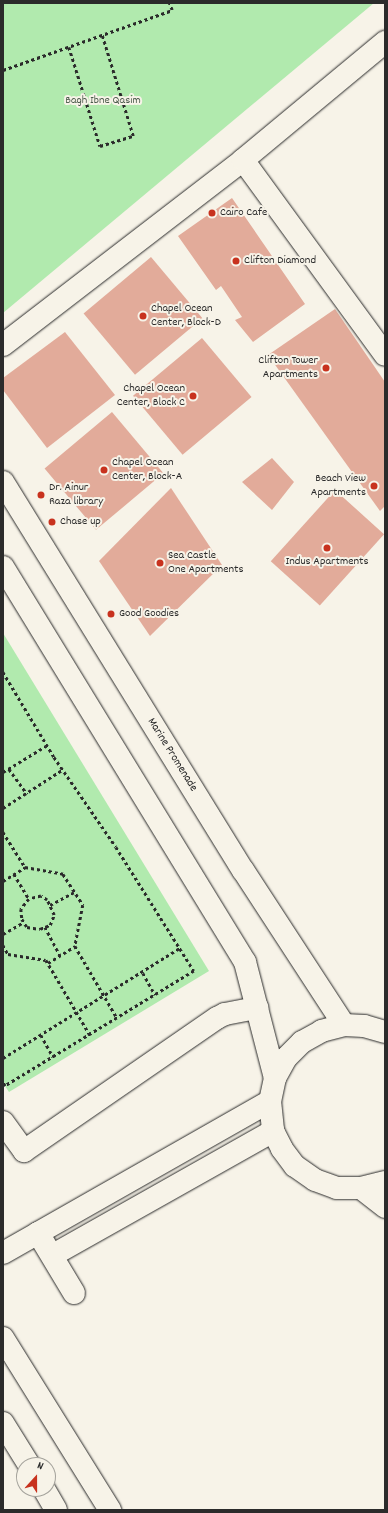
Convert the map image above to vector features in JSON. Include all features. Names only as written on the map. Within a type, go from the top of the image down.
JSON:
[{"type":"main road","points":[[3,345],[243,160],[385,42]]},
{"type":"main road","points":[[243,160],[385,355]]},
{"type":"main road","name":"Marine Promenade","points":[[3,482],[251,883],[344,1025]]},
{"type":"main road","points":[[3,568],[245,962],[275,1078]]},
{"type":"main road","points":[[3,1122],[24,1151],[217,1018],[225,1014],[257,1008]]},
{"type":"main road","points":[[384,1031],[364,1026],[344,1025],[322,1031],[302,1042],[286,1058],[275,1078],[270,1101],[274,1130],[282,1149],[296,1166],[315,1180],[337,1188],[361,1188],[385,1182]]},
{"type":"main road","points":[[3,1253],[270,1101]]},
{"type":"main road","points":[[53,1255],[274,1130]]},
{"type":"main road","points":[[361,1188],[385,1207]]},
{"type":"main road","points":[[38,1233],[53,1255],[74,1293]]},
{"type":"main road","points":[[3,1338],[110,1510]]},
{"type":"main road","points":[[3,1423],[24,1457]]},
{"type":"main road","points":[[49,1497],[56,1510]]},
{"type":"path","points":[[3,70],[172,10],[169,3]]},
{"type":"path","points":[[69,47],[100,146],[133,136],[102,35]]},
{"type":"path","points":[[3,672],[62,770],[194,971],[5,1086],[3,1083]]},
{"type":"path","points":[[3,772],[46,746]]},
{"type":"path","points":[[9,769],[27,794]]},
{"type":"path","points":[[3,808],[27,794],[62,770]]},
{"type":"path","points":[[3,832],[25,867]]},
{"type":"path","points":[[3,881],[25,867],[63,874],[83,905],[75,946],[117,1018]]},
{"type":"path","points":[[14,874],[29,899]]},
{"type":"path","points":[[50,904],[74,892]]},
{"type":"path","points":[[41,896],[50,904],[54,915],[50,924],[40,929],[27,927],[24,922],[21,909],[29,899],[41,896]]},
{"type":"path","points":[[3,934],[24,922]]},
{"type":"path","points":[[45,927],[60,955]]},
{"type":"path","points":[[3,945],[8,954],[46,960],[90,1035]]},
{"type":"path","points":[[48,963],[75,946]]},
{"type":"path","points":[[3,1058],[143,973],[180,948]]},
{"type":"path","points":[[143,973],[155,995]]},
{"type":"path","points":[[41,1035],[53,1057]]},
{"type":"green space","name":"Bagh Ibne Qasim","points":[[3,3],[374,3],[3,313]]},
{"type":"green space","points":[[3,633],[209,971],[9,1092],[3,1083]]},
{"type":"building","name":"Clifton Diamond","points":[[232,198],[305,304],[253,342],[235,320],[242,317],[221,286],[216,290],[178,236]]},
{"type":"building","name":"Chapel Ocean Center, Block-D","points":[[151,257],[202,318],[135,375],[84,314]]},
{"type":"building","name":"Clifton Tower Apartments","points":[[335,309],[385,382],[385,506],[380,511],[268,355]]},
{"type":"building","points":[[65,332],[115,395],[47,448],[3,390],[3,378]]},
{"type":"building","name":"Chapel Ocean Center, Block C","points":[[202,338],[251,397],[183,455],[133,396]]},
{"type":"building","name":"Chapel Ocean Center, Block-A","points":[[112,412],[163,473],[96,530],[45,469]]},
{"type":"building","points":[[272,458],[294,482],[272,510],[242,482]]},
{"type":"building","name":"Sea Castle One Apartments","points":[[171,488],[222,565],[150,636],[99,561]]},
{"type":"building","name":"Indus Apartments","points":[[335,490],[384,534],[320,606],[271,561]]},
{"type":"place","name":"Cairo Cafe","points":[[212,213]]},
{"type":"place","name":"Clifton Diamond","points":[[236,261]]},
{"type":"place","name":"Chapel Ocean Center, Block-D","points":[[143,316]]},
{"type":"place","name":"Clifton Tower Apartments","points":[[326,368]]},
{"type":"place","name":"Chapel Ocean Center, Block C","points":[[193,396]]},
{"type":"place","name":"Chapel Ocean Center, Block-A","points":[[104,470]]},
{"type":"place","name":"Beach View Apartments","points":[[374,486]]},
{"type":"place","name":"Dr. Ainur Raza library","points":[[41,495]]},
{"type":"place","name":"Chase up","points":[[52,522]]},
{"type":"place","name":"Indus Apartments","points":[[327,548]]},
{"type":"place","name":"Sea Castle One Apartments","points":[[160,563]]},
{"type":"place","name":"Good Goodies","points":[[111,614]]}]
